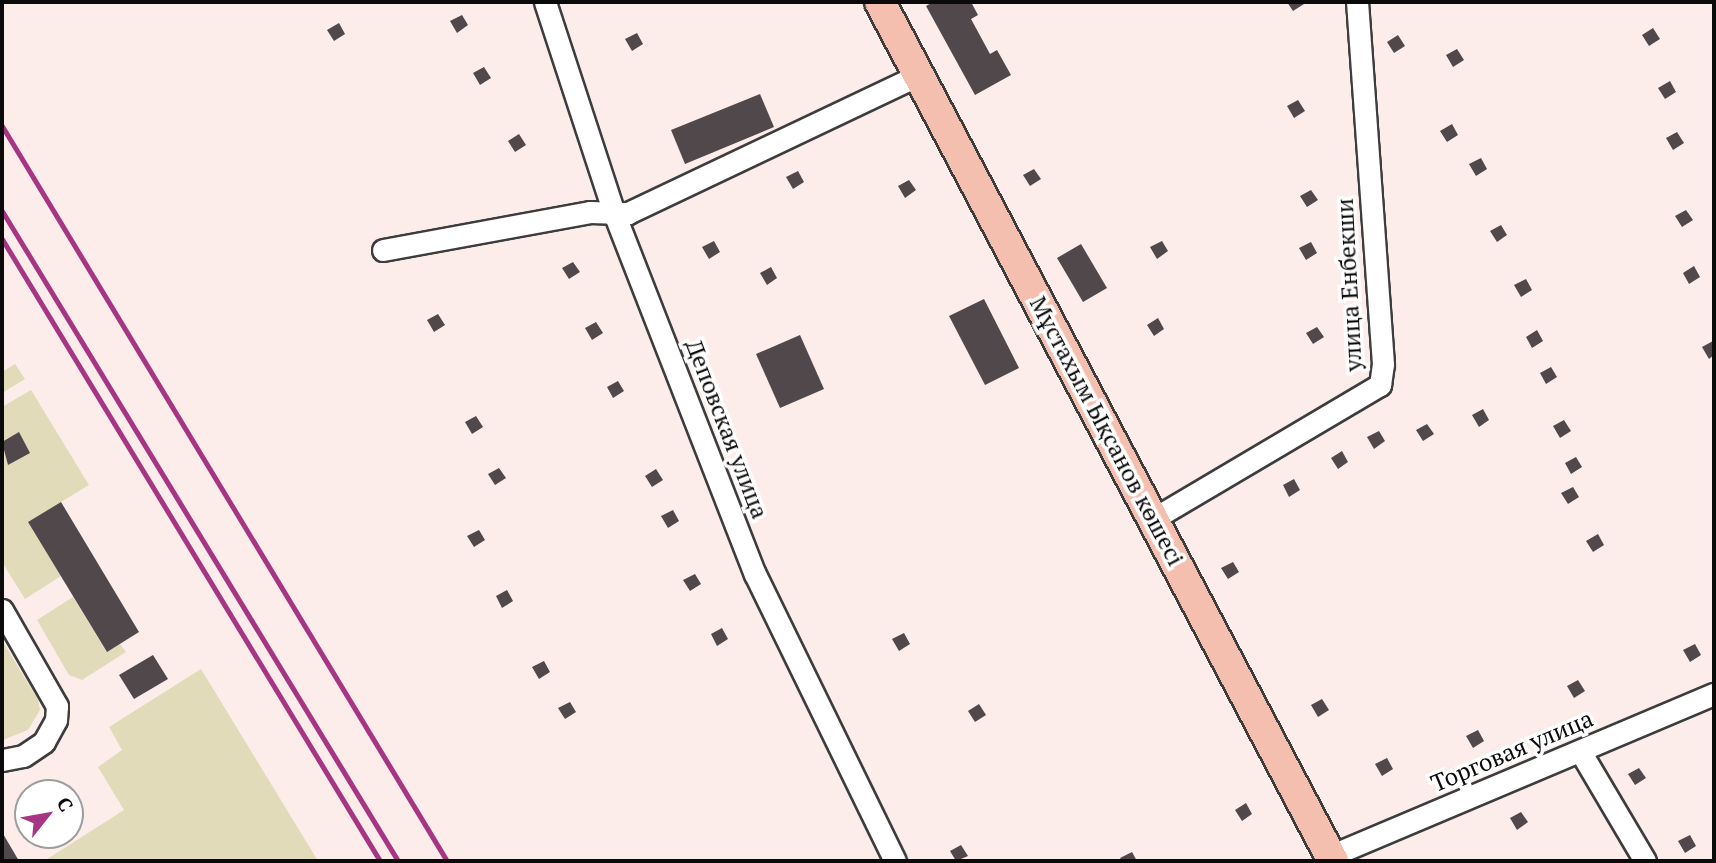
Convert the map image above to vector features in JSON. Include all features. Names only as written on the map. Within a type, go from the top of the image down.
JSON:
[{"type":"main road","name":"Мұстахым Ықсанов көшесі","points":[[880,2],[1331,859]]},
{"type":"street","name":"Деповская улица","points":[[545,2],[614,213],[755,574],[895,861]]},
{"type":"street","name":"улица Енбекши","points":[[1153,519],[1380,384],[1383,364],[1357,2]]},
{"type":"street","points":[[383,250],[590,212],[635,211],[919,75]]},
{"type":"street","points":[[2,610],[57,706],[57,720],[44,742],[23,756],[2,760]]},
{"type":"street","name":"Торговая улица","points":[[1331,859],[1714,694]]},
{"type":"street","points":[[1580,751],[1645,861]]},
{"type":"shaded area","points":[[15,364],[25,379],[2,393],[2,372]]},
{"type":"shaded area","points":[[31,390],[89,485],[28,522],[61,576],[25,599],[2,562],[2,407]]},
{"type":"shaded area","points":[[73,597],[106,651],[120,644],[126,652],[82,680],[69,675],[37,620]]},
{"type":"shaded area","points":[[2,640],[38,700],[40,710],[28,730],[3,740]]},
{"type":"shaded area","points":[[201,669],[318,861],[44,861],[63,849],[84,849],[84,836],[124,810],[98,767],[122,750],[109,727]]},
{"type":"building","points":[[933,2],[971,2],[978,15],[971,19],[990,54],[997,50],[1011,75],[975,95],[926,6]]},
{"type":"building","points":[[1287,2],[1302,2],[1304,4],[1293,11]]},
{"type":"building","points":[[462,15],[468,25],[457,33],[450,21]]},
{"type":"building","points":[[339,23],[345,34],[334,41],[327,30]]},
{"type":"building","points":[[1653,28],[1660,39],[1649,46],[1642,35]]},
{"type":"building","points":[[637,33],[643,44],[632,51],[625,39]]},
{"type":"building","points":[[1398,35],[1405,46],[1394,53],[1387,42]]},
{"type":"building","points":[[1457,49],[1464,60],[1453,67],[1446,55]]},
{"type":"building","points":[[484,67],[491,78],[480,85],[473,73]]},
{"type":"building","points":[[1670,81],[1676,92],[1665,99],[1658,88]]},
{"type":"building","points":[[760,94],[774,127],[685,164],[671,130]]},
{"type":"building","points":[[1298,100],[1305,111],[1294,118],[1287,106]]},
{"type":"building","points":[[1452,124],[1458,135],[1447,142],[1440,131]]},
{"type":"building","points":[[1677,132],[1684,143],[1673,150],[1666,138]]},
{"type":"building","points":[[519,134],[526,145],[515,152],[508,141]]},
{"type":"building","points":[[1481,158],[1487,169],[1476,176],[1469,164]]},
{"type":"building","points":[[1034,169],[1041,179],[1030,186],[1023,175]]},
{"type":"building","points":[[798,171],[804,182],[793,189],[786,177]]},
{"type":"building","points":[[909,180],[916,190],[905,198],[898,186]]},
{"type":"building","points":[[1311,190],[1318,200],[1307,207],[1300,196]]},
{"type":"building","points":[[1686,210],[1693,220],[1682,227],[1675,216]]},
{"type":"building","points":[[1501,225],[1507,235],[1497,242],[1490,231]]},
{"type":"building","points":[[714,241],[720,252],[709,259],[702,247]]},
{"type":"building","points":[[1162,241],[1168,251],[1157,259],[1150,247]]},
{"type":"building","points":[[1311,242],[1317,253],[1306,260],[1299,248]]},
{"type":"building","points":[[1081,244],[1107,288],[1083,302],[1057,258]]},
{"type":"building","points":[[573,262],[580,272],[569,279],[562,268]]},
{"type":"building","points":[[1694,266],[1700,277],[1689,284],[1683,273]]},
{"type":"building","points":[[771,267],[777,278],[767,285],[760,273]]},
{"type":"building","points":[[1526,279],[1532,290],[1521,297],[1514,285]]},
{"type":"building","points":[[984,299],[1019,368],[985,385],[949,316]]},
{"type":"building","points":[[438,314],[445,325],[434,332],[427,320]]},
{"type":"building","points":[[1158,318],[1164,329],[1154,336],[1147,325]]},
{"type":"building","points":[[596,322],[603,333],[592,340],[585,328]]},
{"type":"building","points":[[1317,327],[1324,337],[1313,344],[1306,333]]},
{"type":"building","points":[[1537,330],[1543,341],[1532,348],[1526,337]]},
{"type":"building","points":[[800,335],[824,389],[780,408],[756,354]]},
{"type":"building","points":[[1713,341],[1714,355],[1709,359],[1702,347]]},
{"type":"building","points":[[1551,367],[1557,377],[1546,384],[1540,373]]},
{"type":"building","points":[[618,381],[624,391],[613,398],[607,387]]},
{"type":"building","points":[[1483,409],[1489,420],[1479,427],[1472,415]]},
{"type":"building","points":[[476,416],[483,427],[472,434],[465,422]]},
{"type":"building","points":[[1564,420],[1571,431],[1560,438],[1553,426]]},
{"type":"building","points":[[1427,424],[1434,434],[1423,441],[1416,430]]},
{"type":"building","points":[[1379,431],[1385,441],[1374,449],[1367,437]]},
{"type":"building","points":[[19,432],[30,453],[8,465],[2,442]]},
{"type":"building","points":[[1342,451],[1348,462],[1338,469],[1331,458]]},
{"type":"building","points":[[1576,457],[1582,467],[1571,474],[1565,463]]},
{"type":"building","points":[[499,468],[506,478],[495,485],[488,474]]},
{"type":"building","points":[[656,469],[663,480],[652,487],[645,476]]},
{"type":"building","points":[[1294,479],[1300,490],[1289,497],[1283,485]]},
{"type":"building","points":[[1573,487],[1579,497],[1568,504],[1561,493]]},
{"type":"building","points":[[61,502],[139,632],[107,652],[28,522]]},
{"type":"building","points":[[673,510],[679,521],[668,528],[661,516]]},
{"type":"building","points":[[479,530],[485,540],[474,547],[467,536]]},
{"type":"building","points":[[1598,534],[1604,545],[1593,552],[1586,541]]},
{"type":"building","points":[[1233,562],[1239,572],[1228,579],[1221,568]]},
{"type":"building","points":[[695,574],[701,584],[690,591],[683,580]]},
{"type":"building","points":[[507,590],[513,601],[502,608],[496,596]]},
{"type":"building","points":[[722,628],[728,639],[717,646],[711,634]]},
{"type":"building","points":[[904,633],[910,644],[899,651],[892,639]]},
{"type":"building","points":[[1695,644],[1701,655],[1690,662],[1683,650]]},
{"type":"building","points":[[153,655],[168,679],[134,699],[119,675]]},
{"type":"building","points":[[544,661],[550,672],[539,679],[532,667]]},
{"type":"building","points":[[1578,680],[1585,691],[1574,698],[1567,686]]},
{"type":"building","points":[[1322,699],[1329,710],[1318,717],[1311,705]]},
{"type":"building","points":[[570,702],[576,712],[565,719],[558,708]]},
{"type":"building","points":[[979,704],[986,715],[975,722],[968,711]]},
{"type":"building","points":[[1478,730],[1484,741],[1473,748],[1466,736]]},
{"type":"building","points":[[1387,758],[1393,769],[1382,776],[1375,764]]},
{"type":"building","points":[[1639,768],[1646,778],[1635,785],[1628,774]]},
{"type":"building","points":[[1246,803],[1252,814],[1242,821],[1235,810]]},
{"type":"building","points":[[1521,812],[1528,822],[1517,830],[1510,818]]},
{"type":"building","points":[[2,832],[19,861],[2,861]]},
{"type":"building","points":[[1690,835],[1696,846],[1685,853],[1678,841]]},
{"type":"building","points":[[961,845],[968,856],[956,861],[950,851]]},
{"type":"building","points":[[1132,852],[1137,861],[1122,861],[1120,858]]},
{"type":"railway","points":[[2,126],[447,861]]},
{"type":"railway","points":[[2,211],[398,861]]},
{"type":"railway","points":[[2,239],[380,861]]}]
